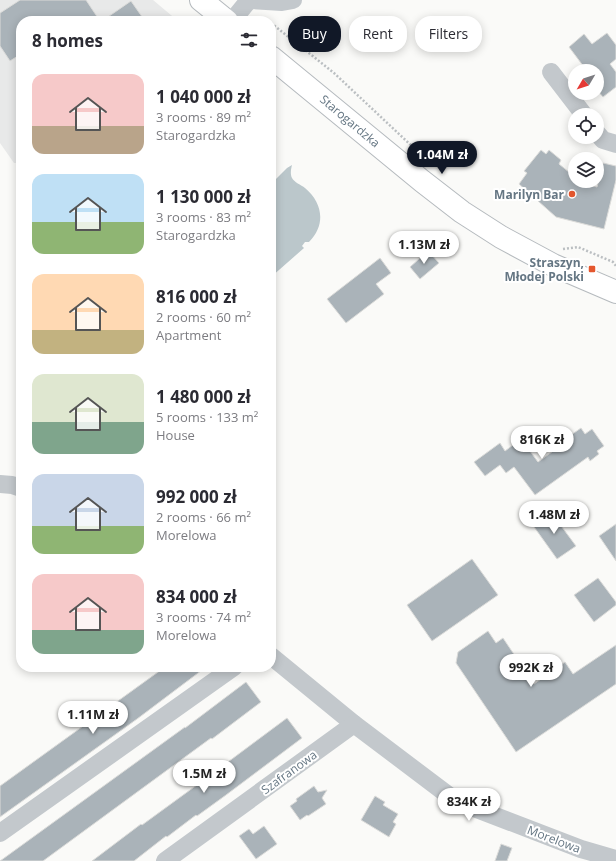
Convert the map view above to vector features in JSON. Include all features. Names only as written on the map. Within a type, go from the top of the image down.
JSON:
[{"type":"main road","points":[[201,0],[220,16]]},
{"type":"main road","name":"Starogardzka","points":[[276,61],[462,212],[502,237],[553,265],[616,292]]},
{"type":"street","points":[[237,16],[251,0],[282,2],[293,0]]},
{"type":"street","points":[[551,72],[579,108]]},
{"type":"street","points":[[604,140],[616,144]]},
{"type":"street","points":[[0,484],[16,486]]},
{"type":"street","name":"Morelowa","points":[[276,660],[354,724],[456,801],[579,855],[616,860]]},
{"type":"street","points":[[0,833],[227,672]]},
{"type":"street","name":"Szafranowa","points":[[166,861],[354,724]]},
{"type":"path","points":[[276,27],[334,73],[420,154]]},
{"type":"path","points":[[558,250],[578,247],[612,262],[616,266]]},
{"type":"shaded area","points":[[0,0],[153,0],[172,16],[16,16],[16,163],[14,163],[0,143]]},
{"type":"shaded area","points":[[292,165],[292,178],[305,188],[316,200],[319,207],[320,221],[318,228],[309,242],[305,242],[302,246],[304,248],[276,273],[276,179]]},
{"type":"building","points":[[20,0],[86,0],[97,16],[16,16],[16,57],[10,61],[0,46],[0,13]]},
{"type":"building","points":[[131,1],[142,16],[109,16]]},
{"type":"building","points":[[607,33],[616,45],[616,59],[610,64],[616,72],[616,87],[604,96],[604,64],[582,64],[569,47],[584,34],[592,44]]},
{"type":"building","name":"Marilyn Bar","points":[[541,150],[546,154],[549,150],[561,160],[559,164],[568,171],[568,188],[604,188],[604,163],[616,166],[616,180],[604,229],[556,217],[519,184],[527,173],[524,171]]},
{"type":"building","points":[[428,251],[439,263],[420,279],[410,267]]},
{"type":"building","points":[[380,258],[391,273],[376,284],[384,294],[346,323],[327,299]]},
{"type":"building","points":[[581,428],[585,434],[592,429],[604,446],[597,451],[599,454],[590,461],[588,457],[535,495],[514,467],[506,473],[500,465],[485,476],[474,462],[500,443],[505,451],[521,439],[538,462]]},
{"type":"building","points":[[550,511],[576,546],[557,559],[532,524]]},
{"type":"building","points":[[616,524],[616,561],[599,536]]},
{"type":"building","points":[[472,559],[498,595],[432,641],[407,605]]},
{"type":"building","points":[[598,578],[616,602],[616,605],[594,622],[574,595]]},
{"type":"building","points":[[488,631],[496,643],[503,638],[534,684],[565,662],[573,674],[616,645],[616,684],[516,752],[456,663],[458,652]]},
{"type":"building","points":[[158,672],[199,672],[137,719],[0,817],[0,786]]},
{"type":"building","points":[[246,682],[261,702],[212,739],[211,738],[43,861],[0,861],[185,728]]},
{"type":"building","points":[[287,718],[302,738],[226,795],[167,837],[166,836],[134,861],[92,861],[141,824],[142,825]]},
{"type":"building","points":[[314,786],[318,792],[327,790],[322,798],[326,804],[300,820],[290,806],[297,801],[296,799]]},
{"type":"building","points":[[375,796],[385,802],[383,805],[398,814],[393,822],[396,824],[389,837],[361,820]]},
{"type":"building","points":[[264,826],[277,844],[256,859],[239,836],[249,829],[253,834]]},
{"type":"building","points":[[501,844],[512,848],[507,861],[495,861]]},
{"type":"place","name":"Marilyn Bar","points":[[572,194]]},
{"type":"place","name":"Straszyn, Młodej Polski","points":[[592,269]]}]
